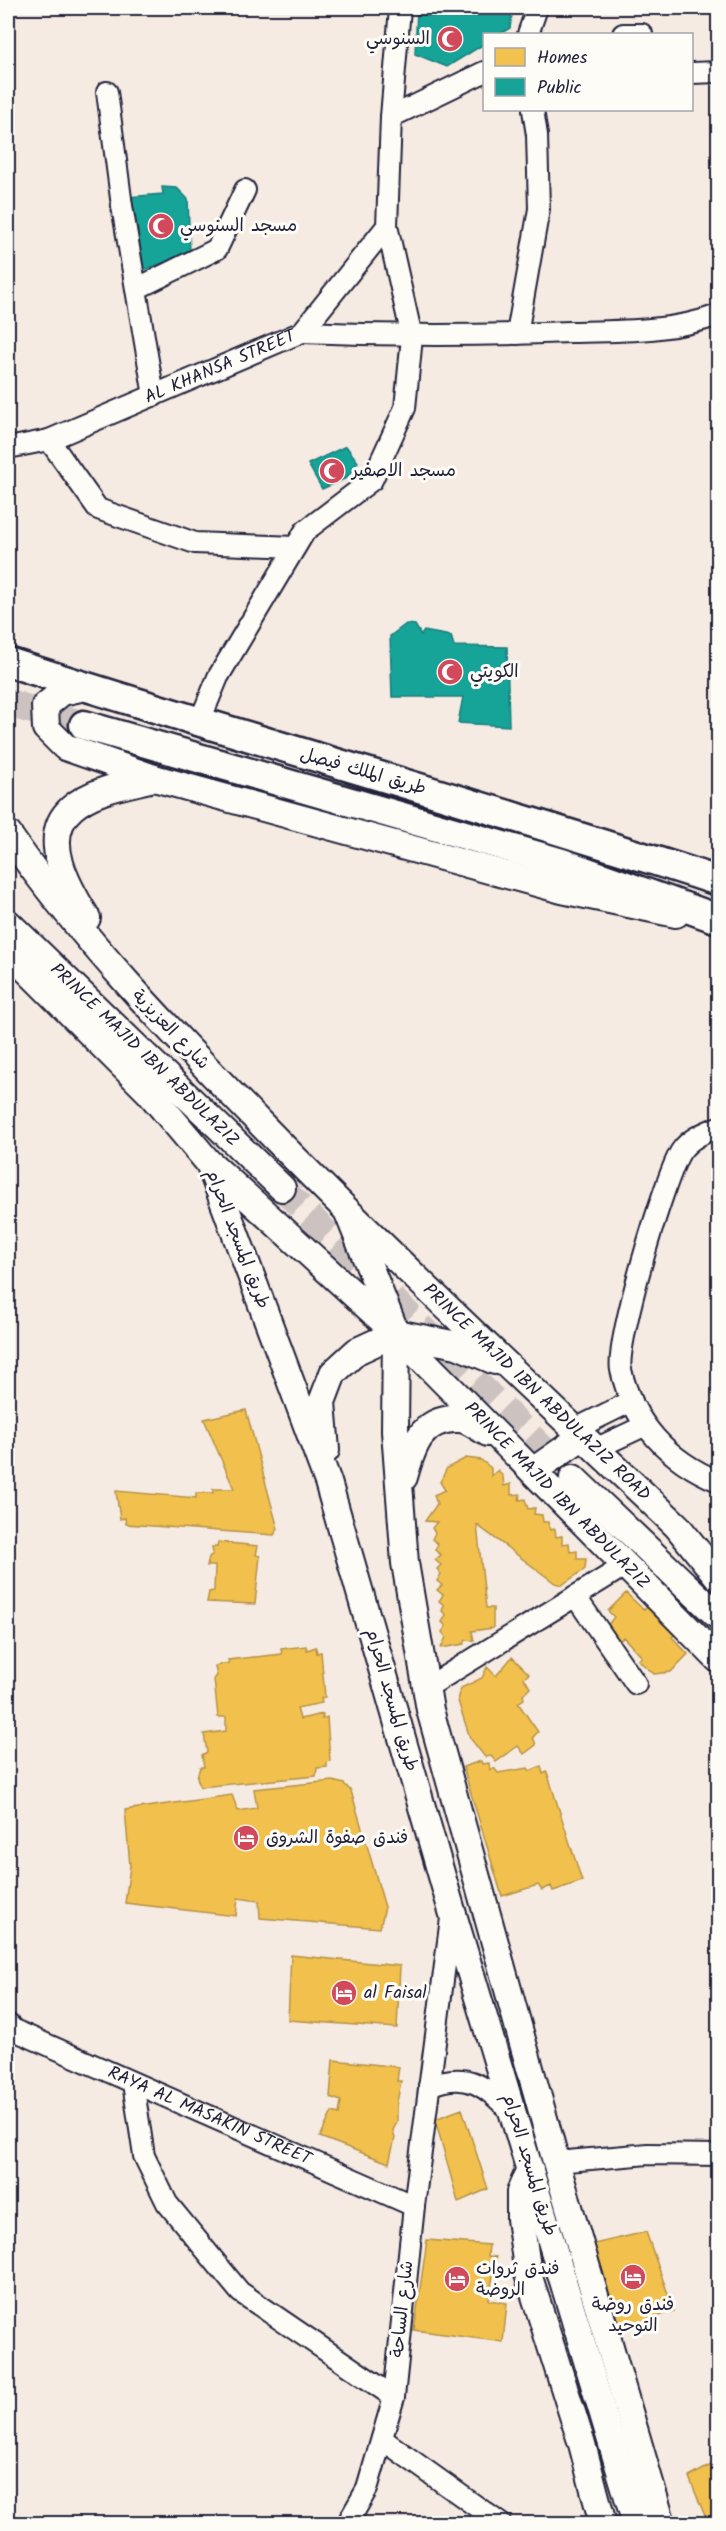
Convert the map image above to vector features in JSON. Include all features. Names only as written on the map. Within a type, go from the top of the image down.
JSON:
[{"type":"highway","name":"طريق الملك فيصل","points":[[8,662],[199,723],[586,838],[718,881]]},
{"type":"highway","name":"طريق الملك فيصل","points":[[84,725],[562,863],[718,921]]},
{"type":"main road","points":[[85,687],[62,692],[45,706],[46,728],[65,747],[154,778],[562,891],[718,921]]},
{"type":"main road","points":[[143,1004],[72,895],[57,858],[58,829],[71,808],[106,790],[154,778]]},
{"type":"main road","name":"شارع العزيزية","points":[[8,834],[46,889],[143,1004],[348,1213]]},
{"type":"main road","name":"PRINCE MAJID IBN ABDULAZIZ","points":[[8,923],[282,1188]]},
{"type":"main road","name":"طريق المسجد الحرام","points":[[8,951],[149,1092],[209,1162],[328,1482],[452,1911],[636,2523]]},
{"type":"main road","name":"PRINCE MAJID IBN ABDULAZIZ","points":[[209,1162],[396,1333],[718,1659]]},
{"type":"main road","name":"طريق المسجد الحرام","points":[[348,1213],[396,1333],[395,1431],[405,1563],[430,1710],[556,2162],[662,2523]]},
{"type":"main road","name":"PRINCE MAJID IBN ABDULAZIZ ROAD","points":[[348,1213],[677,1526],[718,1577]]},
{"type":"main road","points":[[328,1482],[322,1402],[333,1372],[357,1351],[396,1333],[457,1345],[509,1366]]},
{"type":"main road","points":[[400,1492],[412,1446],[431,1424],[460,1419],[503,1440]]},
{"type":"main road","points":[[533,1471],[584,1438]]},
{"type":"main road","name":"PRINCE MAJID IBN ABDULAZIZ","points":[[573,1478],[718,1616]]},
{"type":"main road","points":[[530,2169],[520,2192],[520,2219],[528,2274],[582,2444],[603,2523]]},
{"type":"main road","points":[[626,2403],[669,2523]]},
{"type":"street","points":[[199,723],[218,677],[305,531],[372,480],[405,408],[412,337],[387,226],[391,117],[400,8]]},
{"type":"street","points":[[528,33],[537,8]]},
{"type":"street","points":[[391,117],[483,72]]},
{"type":"street","points":[[693,73],[718,72]]},
{"type":"street","points":[[107,92],[122,206],[154,396]]},
{"type":"street","points":[[517,334],[539,209],[537,135],[533,111]]},
{"type":"street","points":[[136,288],[217,249],[244,190]]},
{"type":"street","name":"AL KHANSA STREET","points":[[8,448],[49,440],[302,332],[387,226]]},
{"type":"street","points":[[302,332],[412,337],[627,330],[700,322],[718,315]]},
{"type":"street","points":[[49,440],[98,509],[195,543],[295,547]]},
{"type":"street","points":[[718,1127],[701,1134],[679,1153],[631,1300],[620,1351],[620,1369],[644,1426],[684,1464],[718,1481]]},
{"type":"street","points":[[584,1438],[632,1401]]},
{"type":"street","points":[[584,1438],[644,1426]]},
{"type":"street","points":[[426,1688],[626,1564]]},
{"type":"street","points":[[575,1596],[636,1684]]},
{"type":"street","name":"شارع الساحة","points":[[348,2523],[367,2489],[394,2397],[414,2206],[452,1911]]},
{"type":"street","name":"RAYA AL MASAKIN STREET","points":[[8,2024],[14,2030],[414,2206]]},
{"type":"street","points":[[429,2086],[449,2078],[472,2081],[493,2094],[514,2115]]},
{"type":"street","points":[[133,2083],[144,2156],[167,2203],[240,2292],[394,2397]]},
{"type":"street","points":[[556,2162],[648,2154],[718,2155]]},
{"type":"street","points":[[382,2439],[501,2523]]},
{"type":"building: Homes","points":[[246,1410],[278,1529],[274,1535],[126,1524],[125,1518],[120,1519],[116,1491],[196,1498],[196,1493],[213,1493],[213,1489],[234,1489],[204,1419]]},
{"type":"building: Homes","points":[[466,1458],[481,1460],[491,1468],[491,1476],[498,1470],[503,1477],[504,1486],[511,1484],[511,1495],[520,1494],[519,1500],[525,1499],[528,1509],[535,1508],[534,1514],[542,1515],[543,1522],[548,1522],[550,1530],[555,1529],[556,1537],[562,1536],[562,1544],[569,1543],[570,1552],[577,1551],[577,1559],[586,1559],[585,1569],[562,1585],[555,1583],[477,1525],[486,1608],[493,1608],[493,1628],[472,1631],[474,1641],[466,1640],[464,1644],[441,1648],[446,1637],[442,1632],[446,1626],[442,1622],[446,1615],[442,1611],[444,1605],[439,1601],[443,1595],[437,1590],[442,1585],[437,1581],[441,1574],[437,1569],[441,1565],[435,1560],[441,1555],[435,1550],[438,1544],[432,1539],[435,1533],[432,1528],[437,1522],[425,1521],[437,1504],[434,1495],[445,1490],[440,1482],[447,1468]]},
{"type":"building: Homes","points":[[218,1542],[258,1546],[256,1555],[260,1556],[255,1604],[207,1602],[209,1592],[214,1591],[215,1566],[207,1566],[209,1557],[213,1554],[212,1547],[217,1547]]},
{"type":"building: Homes","points":[[626,1593],[644,1610],[651,1603],[680,1630],[672,1637],[688,1654],[671,1672],[654,1674],[638,1660],[642,1657],[623,1637],[620,1641],[607,1626],[614,1617],[608,1611]]},
{"type":"building: Homes","points":[[306,1646],[307,1650],[316,1647],[317,1653],[321,1652],[325,1697],[321,1698],[322,1703],[297,1708],[300,1719],[323,1714],[322,1719],[327,1717],[330,1761],[327,1762],[327,1767],[317,1768],[316,1776],[200,1787],[197,1777],[200,1767],[204,1767],[202,1755],[207,1752],[204,1734],[226,1731],[226,1717],[218,1717],[215,1666],[229,1663],[228,1660],[282,1654],[281,1649]]},
{"type":"building: Homes","points":[[512,1657],[529,1674],[524,1678],[530,1688],[523,1695],[524,1699],[518,1703],[538,1732],[533,1737],[536,1745],[524,1754],[518,1746],[496,1762],[491,1756],[485,1757],[470,1738],[458,1701],[461,1688],[482,1678],[487,1667],[496,1676]]},
{"type":"building: Homes","points":[[481,1761],[482,1764],[489,1763],[490,1770],[494,1768],[498,1773],[528,1768],[530,1771],[541,1766],[543,1774],[547,1772],[582,1881],[553,1891],[551,1886],[542,1890],[538,1885],[502,1896],[463,1767]]},
{"type":"building: Homes","name":"فندق صفوة الشروق","points":[[333,1781],[344,1784],[351,1791],[385,1907],[380,1928],[260,1918],[259,1901],[238,1898],[236,1916],[125,1903],[130,1866],[125,1810],[232,1795],[238,1811],[257,1808],[254,1789]]},
{"type":"building: Homes","name":"al Faisal","points":[[291,1955],[400,1966],[397,2028],[288,2020]]},
{"type":"building: Homes","points":[[333,2060],[399,2067],[397,2081],[401,2081],[397,2102],[397,2122],[393,2130],[395,2138],[389,2163],[320,2137],[332,2112],[339,2114],[341,2101],[330,2097]]},
{"type":"building: Homes","points":[[462,2109],[488,2189],[458,2202],[435,2119]]},
{"type":"building: Homes","name":"فندق روضة التوحيد","points":[[646,2232],[674,2311],[620,2329],[594,2244]]},
{"type":"building: Homes","name":"فندق ثروات الروضة","points":[[427,2240],[489,2245],[488,2256],[496,2257],[489,2300],[507,2303],[503,2342],[414,2330]]},
{"type":"building: Homes","points":[[718,2461],[718,2515],[707,2521],[689,2477]]},
{"type":"building: Public","name":"السنوسي","points":[[417,8],[513,8],[510,28],[502,33],[483,33],[483,45],[447,67],[415,54]]},
{"type":"building: Public","name":"مسجد السنوسي","points":[[162,187],[177,188],[188,199],[190,253],[141,271],[128,197],[163,194]]},
{"type":"building: Public","name":"مسجد الاصفير","points":[[346,446],[358,462],[347,478],[322,489],[308,464]]},
{"type":"building: Public","name":"الكويتي","points":[[406,624],[415,625],[421,635],[424,631],[451,636],[454,646],[507,647],[509,726],[458,723],[463,697],[392,697],[390,636]]},
{"type":"tunnel","points":[[8,703],[84,725]]},
{"type":"tunnel","points":[[282,1188],[573,1478]]},
{"type":"place","name":"السنوسي","points":[[450,39]]},
{"type":"place","name":"مسجد السنوسي","points":[[161,226]]},
{"type":"place","name":"مسجد الاصفير","points":[[332,471]]},
{"type":"place","name":"الكويتي","points":[[450,672]]},
{"type":"place","name":"فندق صفوة الشروق","points":[[246,1838]]},
{"type":"place","name":"al Faisal","points":[[344,1993]]},
{"type":"place","name":"فندق روضة التوحيد","points":[[633,2277]]},
{"type":"place","name":"فندق ثروات الروضة","points":[[457,2279]]}]
